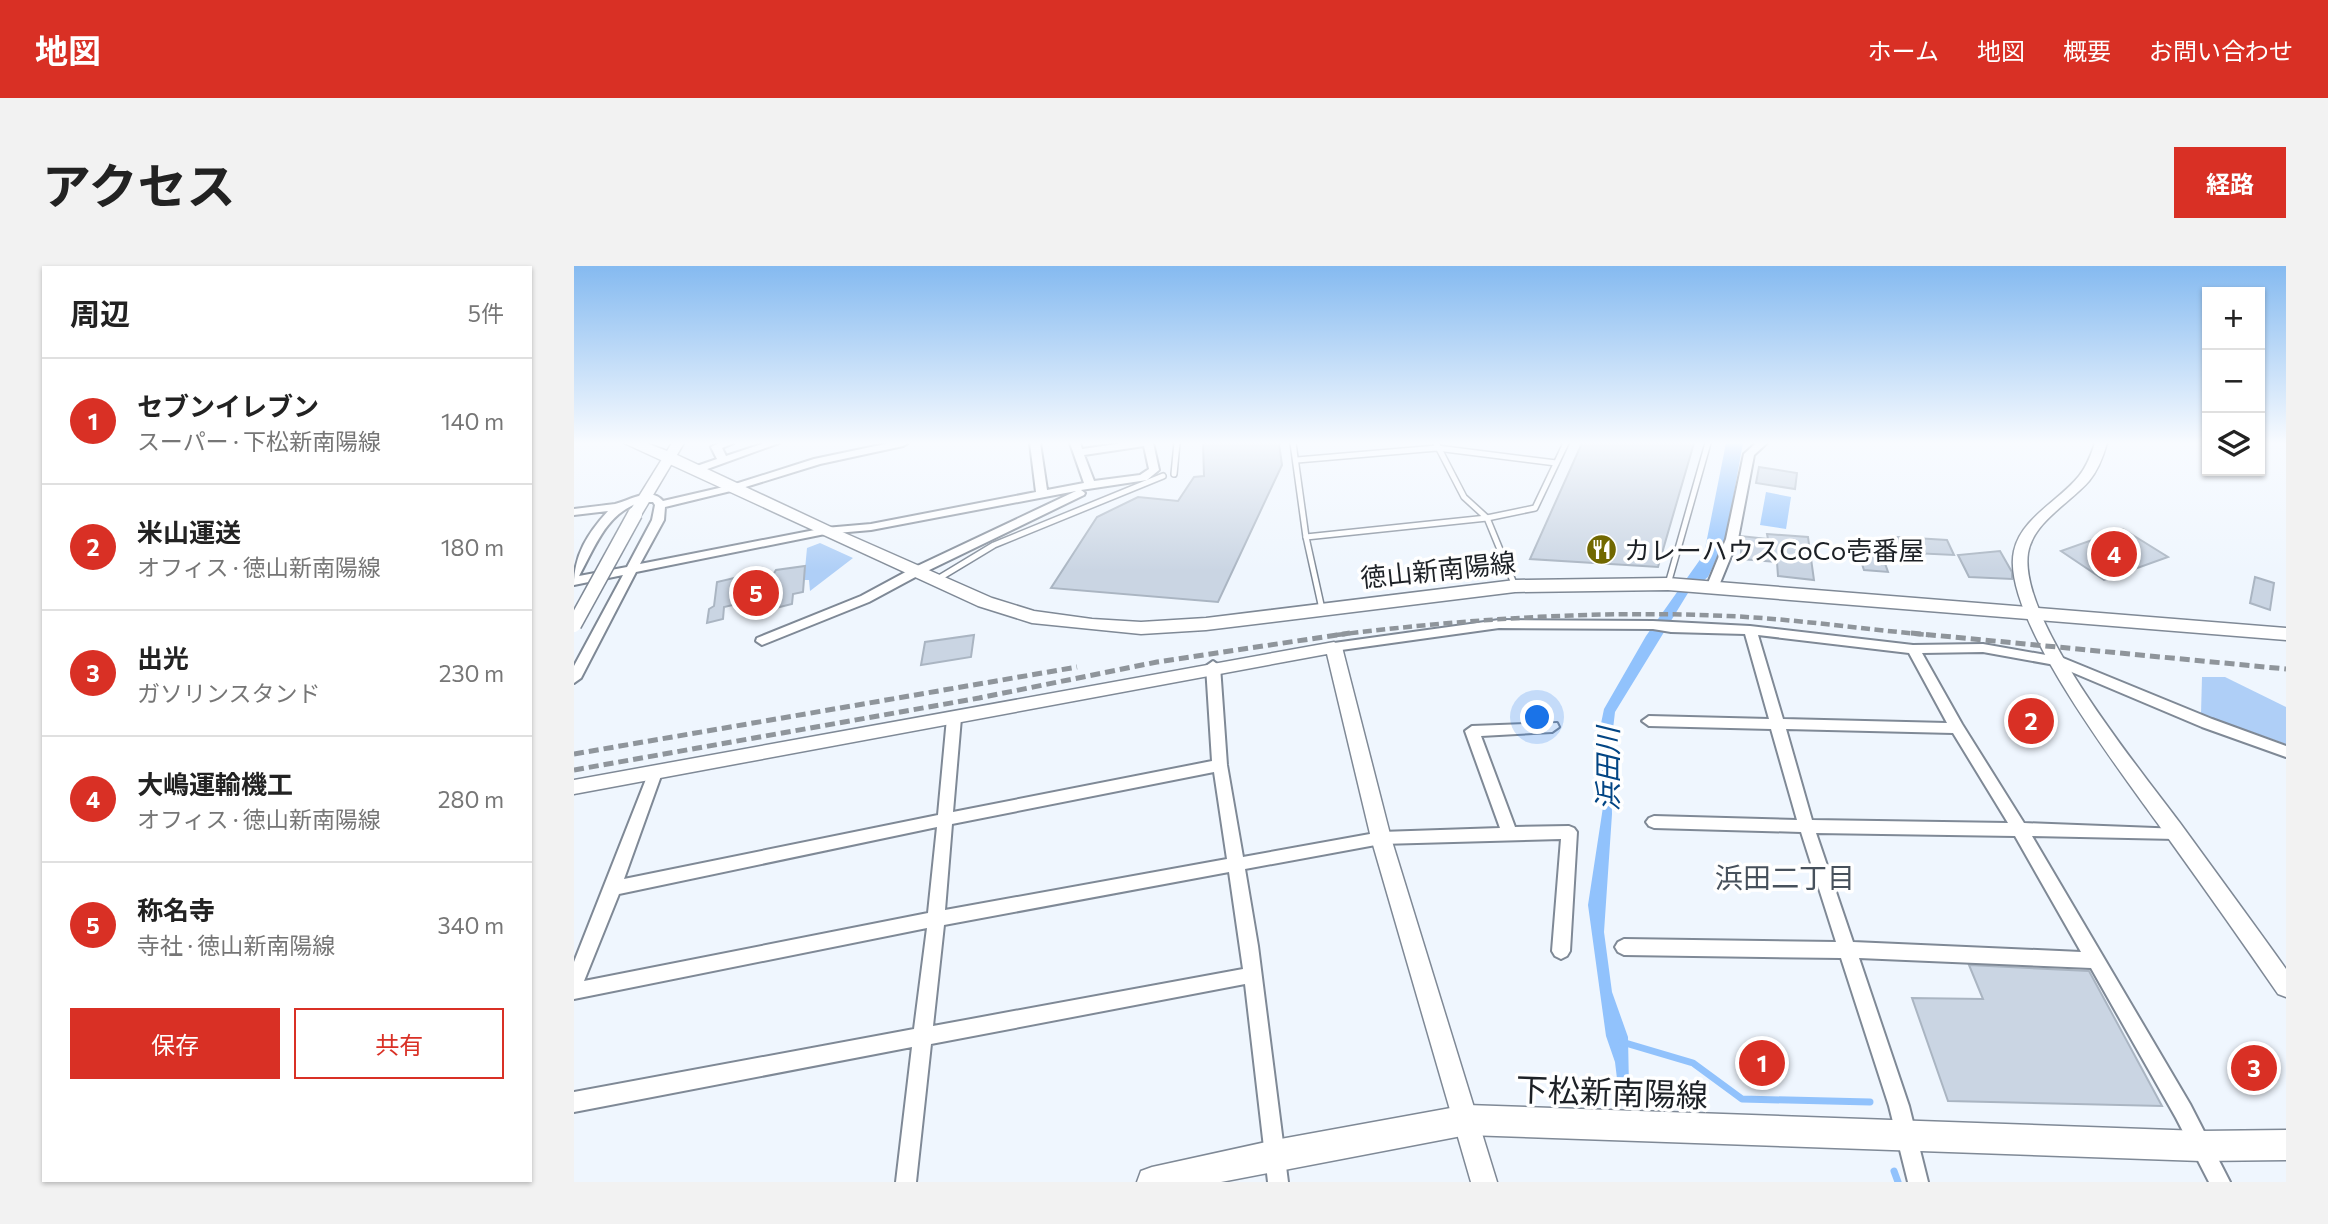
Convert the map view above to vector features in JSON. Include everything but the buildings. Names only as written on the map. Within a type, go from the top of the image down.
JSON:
[{"type":"main road","name":"徳山新南陽線","points":[[733,486],[825,531],[985,602],[1032,617],[1092,625],[1141,628],[1206,624],[1515,586],[1674,585],[2286,635]]},
{"type":"main road","name":"下松新南陽線","points":[[1152,1182],[1277,1169],[1467,1120],[2201,1146],[2286,1145]]},
{"type":"street","points":[[574,625],[653,486]]},
{"type":"street","points":[[660,505],[740,486]]},
{"type":"street","points":[[1041,486],[1042,495]]},
{"type":"street","points":[[574,581],[825,531],[872,527],[1087,486]]},
{"type":"street","points":[[762,641],[865,599],[1091,486]]},
{"type":"street","points":[[1707,588],[1732,539],[1743,486]]},
{"type":"street","points":[[2079,486],[2031,529],[2021,551],[2020,566],[2024,584],[2036,614],[2077,696],[2286,987]]},
{"type":"street","points":[[574,512],[615,507],[646,497],[656,499],[660,505],[659,520],[630,569],[574,678]]},
{"type":"street","points":[[574,575],[615,507]]},
{"type":"street","points":[[574,787],[954,718],[1213,666],[1499,624],[1653,625],[1750,631],[1913,649],[1983,648],[2058,661],[2207,723],[2286,752]]},
{"type":"street","points":[[1750,631],[1807,828],[1908,1137],[1918,1182]]},
{"type":"street","points":[[1334,647],[1381,838],[1484,1182]]},
{"type":"street","points":[[1913,649],[1957,728],[2096,960],[2220,1182]]},
{"type":"street","points":[[1213,666],[1220,765],[1252,975],[1277,1169]]},
{"type":"street","points":[[906,1182],[936,920],[954,718]]},
{"type":"street","points":[[1649,721],[1957,728]]},
{"type":"street","points":[[1510,834],[1472,731],[1552,727]]},
{"type":"street","points":[[613,888],[1220,765]]},
{"type":"street","points":[[574,983],[655,774]]},
{"type":"street","points":[[1654,822],[1807,828],[2019,828],[2176,833]]},
{"type":"street","points":[[574,991],[1234,863],[1381,838],[1569,832],[1561,951]]},
{"type":"street","points":[[1624,947],[1849,950],[2096,960]]},
{"type":"street","points":[[574,1102],[1252,975]]},
{"type":"lane","points":[[936,580],[994,545],[1139,486]]},
{"type":"lane","points":[[1300,486],[1306,537],[1322,609]]},
{"type":"lane","points":[[1458,486],[1464,497],[1488,518],[1515,586]]},
{"type":"lane","points":[[1306,537],[1488,518],[1535,508],[1545,486]]},
{"type":"lane","points":[[1674,585],[1698,486]]},
{"type":"shaded area","points":[[820,543],[853,558],[810,591],[809,580],[804,580],[807,548]]},
{"type":"shaded area","points":[[2202,677],[2225,677],[2286,707],[2286,744],[2201,714]]},
{"type":"water","name":"浜田川","points":[[1718,486],[1735,486],[1726,538],[1708,577],[1688,593],[1615,712],[1611,746],[1612,814],[1604,932],[1612,992],[1628,1037],[1629,1088],[1618,1087],[1615,1062],[1606,1036],[1588,905],[1603,807],[1598,783],[1600,764],[1597,743],[1604,709],[1646,636],[1704,554]]},
{"type":"water","points":[[1766,492],[1791,497],[1786,529],[1760,525]]},
{"type":"waterway","points":[[1622,1042],[1693,1063],[1742,1099],[1870,1102]]},
{"type":"waterway","points":[[1894,1171],[1898,1182]]},
{"type":"railway","points":[[1339,635],[1483,620],[1679,614],[1753,617],[1929,635]]},
{"type":"railway","points":[[1339,635],[1350,633]]},
{"type":"railway","points":[[1911,633],[2286,669]]},
{"type":"railway","points":[[574,770],[979,698],[1157,662],[1339,635]]},
{"type":"railway","points":[[574,754],[1077,667]]},
{"type":"place","name":"カレーハウスCoCo壱番屋","points":[[1601,549]]},
{"type":"place","name":"大嶋運輸機工","points":[[2114,554]]},
{"type":"place","name":"称名寺","points":[[756,593]]},
{"type":"place","name":"米山運送","points":[[2031,721]]},
{"type":"place","name":"セブンイレブン","points":[[1762,1063]]},
{"type":"place","name":"出光","points":[[2254,1068]]},
{"type":"district","name":"浜田二丁目","points":[[1785,877]]}]
